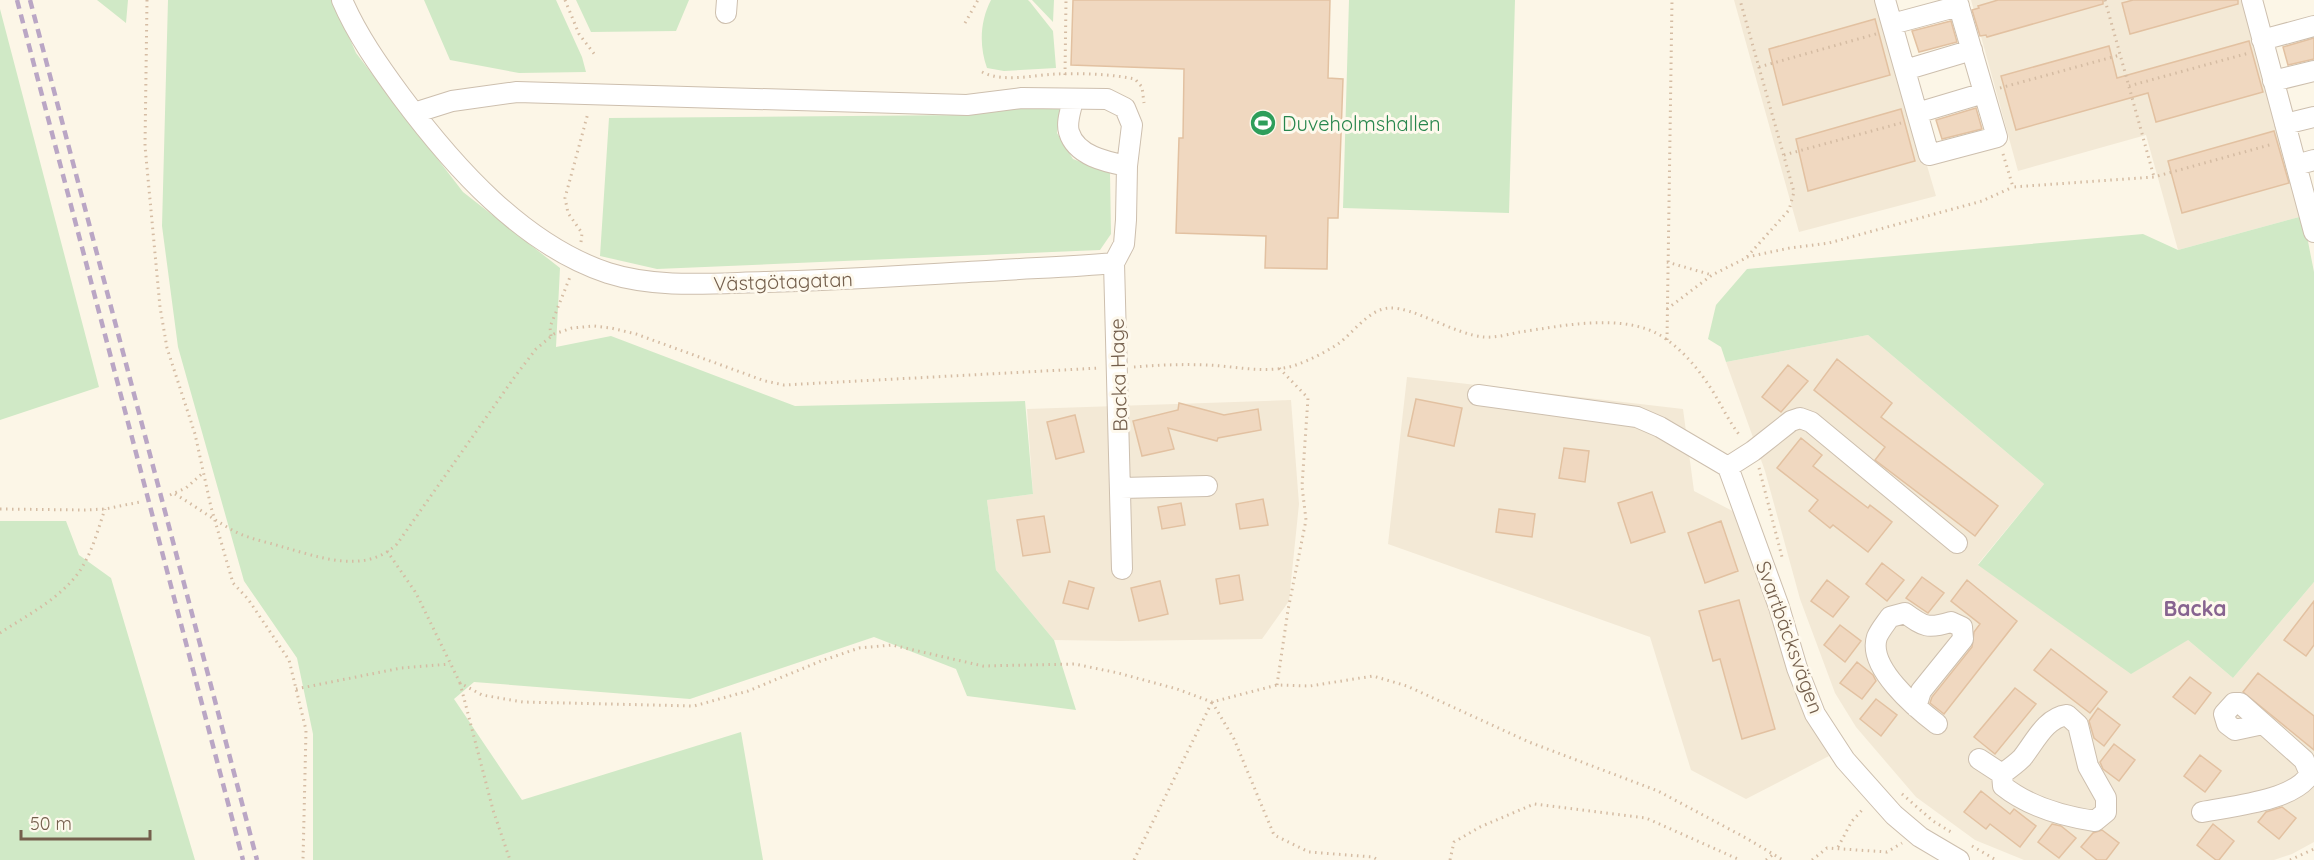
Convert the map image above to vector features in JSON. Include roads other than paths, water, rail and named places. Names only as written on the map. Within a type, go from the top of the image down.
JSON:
[{"type":"street","name":"Västgötagatan","points":[[342,0],[374,58],[414,113],[452,160],[482,191],[518,221],[576,260],[609,274],[651,282],[693,284],[818,281],[1114,263]]},
{"type":"street","points":[[1885,0],[1892,27],[1929,155],[1997,137],[1958,3],[1892,27]]},
{"type":"street","points":[[2252,0],[2287,132],[2305,163],[2314,232]]},
{"type":"street","points":[[2264,44],[2314,26]]},
{"type":"street","points":[[1905,70],[1972,50]]},
{"type":"street","points":[[2273,81],[2314,71]]},
{"type":"street","points":[[414,113],[452,101],[517,92],[967,105],[1022,98],[1107,99],[1125,108],[1132,125],[1127,166],[1124,244],[1114,263]]},
{"type":"street","points":[[1918,115],[1984,93]]},
{"type":"street","points":[[1072,100],[1068,121],[1069,133],[1076,144],[1088,155],[1127,166]]},
{"type":"street","points":[[2287,132],[2314,117]]},
{"type":"street","name":"Backa Hage","points":[[1114,263],[1122,569]]},
{"type":"street","points":[[1478,395],[1637,417],[1660,427],[1728,467],[1753,451],[1791,421],[1800,418],[1810,422],[1957,543]]},
{"type":"street","name":"Svartbäcksvägen","points":[[1728,467],[1815,714],[1845,760],[1876,797],[1913,831],[1959,860]]},
{"type":"street","points":[[1121,488],[1207,486]]},
{"type":"street","points":[[1916,707],[1921,691],[1963,639],[1962,627],[1951,622],[1934,627],[1922,625],[1905,613],[1890,617],[1876,639],[1878,659],[1895,687],[1916,707],[1937,724]]},
{"type":"street","points":[[2067,715],[2078,725],[2088,766],[2106,798],[2106,812],[2095,820],[2072,817],[2036,806],[2017,797],[2003,786],[2002,774],[2020,760],[2049,724],[2057,717],[2067,715]]},
{"type":"street","points":[[2202,812],[2289,793],[2305,782],[2310,774],[2304,760],[2263,724]]},
{"type":"street","points":[[1979,759],[2002,774]]},
{"type":"railway","points":[[17,0],[243,860]]},
{"type":"railway","points":[[30,0],[257,860]]},
{"type":"place","name":"Duveholmshallen","points":[[1263,123]]},
{"type":"district","name":"Backa","points":[[2195,608]]}]
